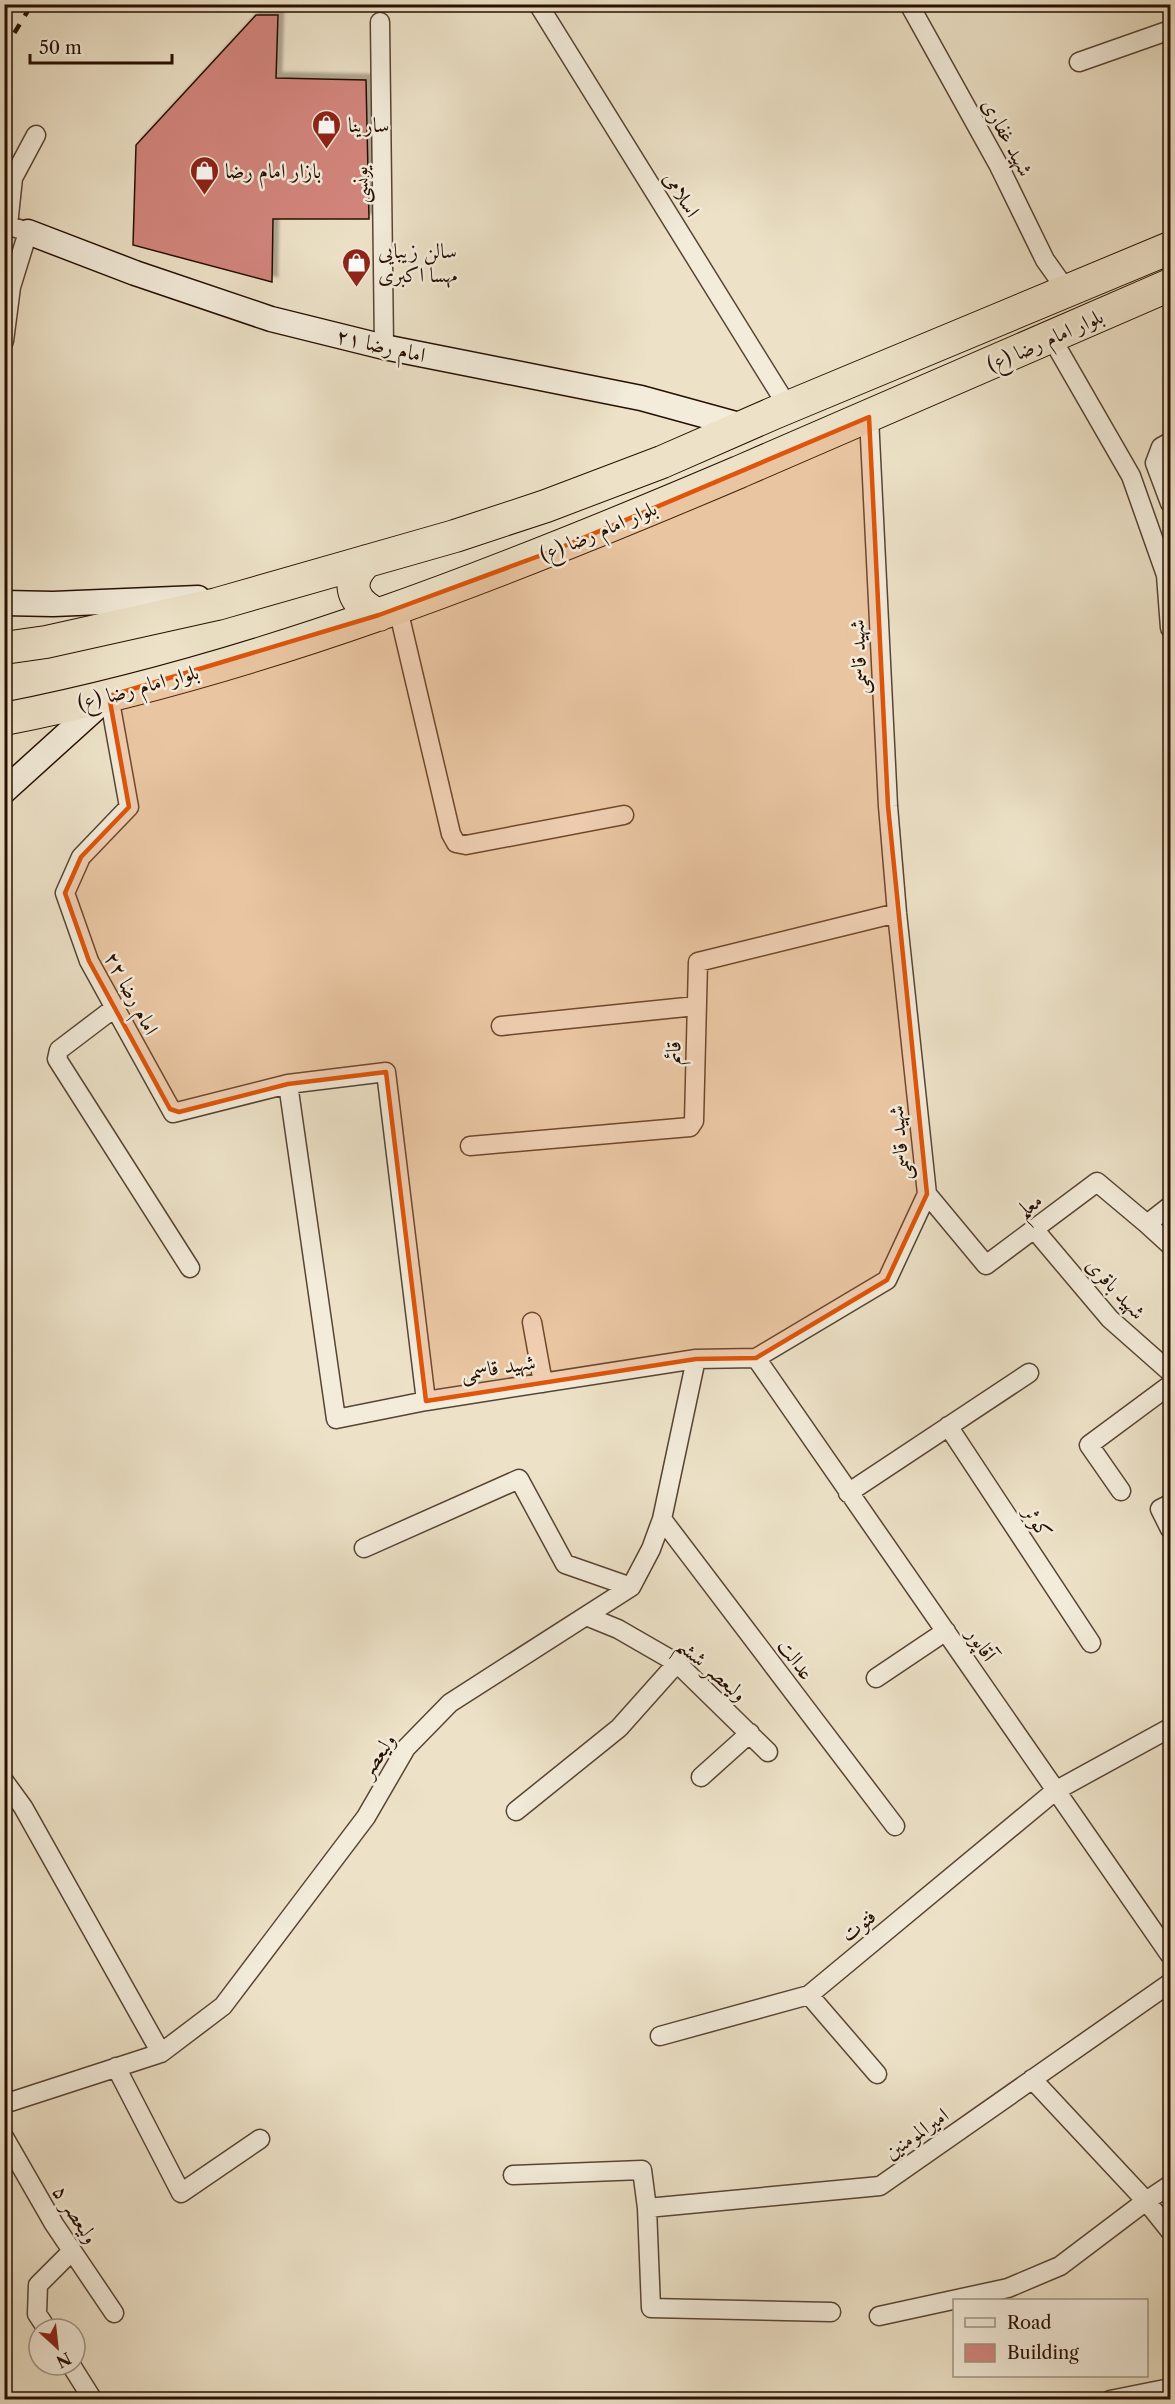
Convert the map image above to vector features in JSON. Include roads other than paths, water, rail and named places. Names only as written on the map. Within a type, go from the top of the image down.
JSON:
[{"type":"highway","name":"بلوار امام رضا (ع)","points":[[4,648],[46,642],[240,596],[367,561],[546,506],[662,462],[1170,248]]},
{"type":"highway","name":"بلوار امام رضا (ع)","points":[[14,717],[109,696],[388,612],[588,537],[1170,285]]},
{"type":"highway","points":[[367,561],[356,571],[352,581],[354,591],[366,610],[388,612]]},
{"type":"street","name":"اسلامی","points":[[538,4],[788,407]]},
{"type":"street","name":"شهید غفاری","points":[[909,4],[999,166],[1045,260],[1067,291]]},
{"type":"street","name":"یونسی","points":[[380,22],[384,347]]},
{"type":"street","points":[[1079,62],[1170,30]]},
{"type":"street","points":[[4,341],[11,287],[13,178],[36,135]]},
{"type":"street","name":"امام رضا ۲۱","points":[[13,227],[135,273],[271,319],[384,347],[641,398],[743,426]]},
{"type":"street","points":[[1051,337],[1131,476],[1167,575],[1170,628]]},
{"type":"street","name":"شهید قاسمی","points":[[288,1084],[336,1419],[426,1401],[696,1359],[756,1358],[887,1281],[927,1194],[888,806],[869,417]]},
{"type":"street","points":[[1170,441],[1161,447],[1155,463],[1170,503]]},
{"type":"street","points":[[4,603],[53,604],[240,596]]},
{"type":"street","points":[[388,612],[451,834],[456,843],[466,845],[624,815]]},
{"type":"street","points":[[4,791],[109,696]]},
{"type":"street","name":"امام رضا ۲۲","points":[[109,696],[129,807],[81,857],[65,893],[89,961],[173,1113],[288,1084],[386,1072],[426,1401]]},
{"type":"street","name":"قائم","points":[[470,1146],[690,1127],[694,1121],[698,962],[704,958],[897,913]]},
{"type":"street","points":[[501,1026],[696,1006]]},
{"type":"street","points":[[114,1009],[59,1050],[57,1059],[190,1268]]},
{"type":"street","name":"معلم","points":[[927,1194],[986,1265],[1097,1182],[1147,1224]]},
{"type":"street","points":[[1170,1206],[1147,1224],[1170,1245]]},
{"type":"street","name":"شهید باقری","points":[[1034,1229],[1110,1319],[1170,1371]]},
{"type":"street","points":[[532,1322],[543,1383]]},
{"type":"street","name":"آقاپور","points":[[756,1358],[1170,1955]]},
{"type":"street","name":"ولیعصر","points":[[4,2104],[161,2053],[224,2006],[360,1825],[406,1748],[450,1702],[631,1587],[651,1549],[662,1518],[696,1359]]},
{"type":"street","points":[[848,1492],[1029,1373]]},
{"type":"street","points":[[1122,1491],[1089,1445],[1170,1385]]},
{"type":"street","name":"کوثر","points":[[948,1426],[1091,1643]]},
{"type":"street","points":[[364,1548],[519,1479],[565,1564],[631,1587]]},
{"type":"street","points":[[1170,1504],[1160,1509],[1170,1529]]},
{"type":"street","name":"عدالت","points":[[662,1518],[895,1826]]},
{"type":"street","name":"ولیعصر ششم","points":[[586,1616],[618,1629],[676,1663],[768,1752]]},
{"type":"street","points":[[876,1678],[946,1631]]},
{"type":"street","points":[[516,1811],[619,1728],[676,1663]]},
{"type":"street","name":"فتوت","points":[[660,2036],[809,1995],[1055,1791],[1170,1728]]},
{"type":"street","points":[[701,1777],[750,1733]]},
{"type":"street","points":[[4,1781],[23,1807],[161,2053]]},
{"type":"street","name":"اميرالمومنين","points":[[647,2208],[880,2186],[1170,1983]]},
{"type":"street","points":[[809,1995],[877,2074]]},
{"type":"street","points":[[116,2067],[182,2193],[260,2139]]},
{"type":"street","points":[[1032,2079],[1170,2231]]},
{"type":"street","name":"ولیعصر ۵","points":[[4,2137],[48,2215],[114,2313]]},
{"type":"street","points":[[513,2175],[642,2170],[647,2208],[651,2308],[831,2312]]},
{"type":"street","points":[[957,2299],[1008,2288],[1060,2266],[1170,2186]]},
{"type":"street","points":[[39,2317],[37,2314],[38,2285],[72,2251]]},
{"type":"street","points":[[879,2316],[953,2300]]},
{"type":"street","points":[[78,2377],[93,2400]]},
{"type":"street","points":[[1110,2400],[1161,2393]]},
{"type":"railway","points":[[4,50],[32,4]]},
{"type":"place","name":"سارینا","points":[[327,150]]},
{"type":"place","name":"بازار امام رضا","points":[[204,196]]},
{"type":"place","name":"سالن زیبایی مهسا اکبری","points":[[357,288]]}]
